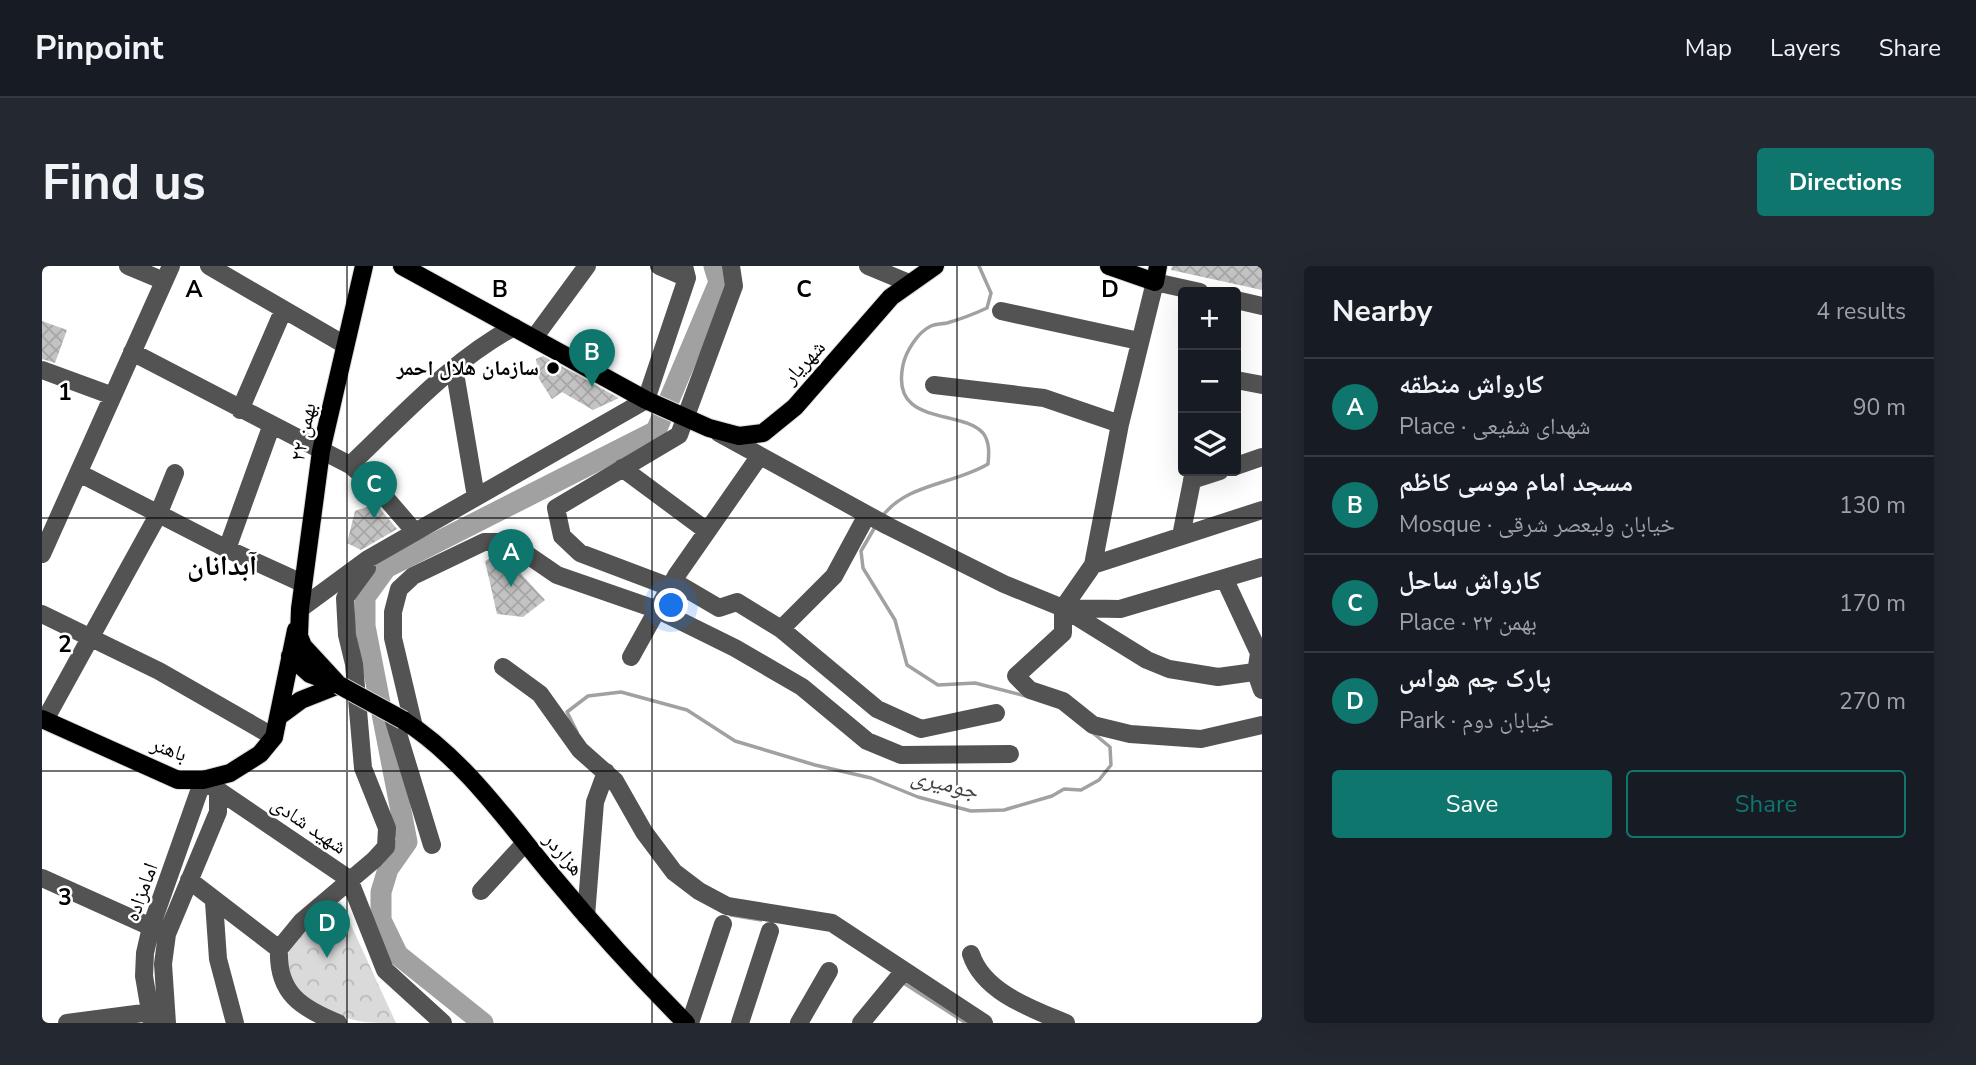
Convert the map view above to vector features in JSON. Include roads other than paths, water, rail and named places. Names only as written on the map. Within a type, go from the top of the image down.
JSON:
[{"type":"main road","name":"۲۲ بهمن","points":[[300,609],[321,452],[364,266]]},
{"type":"main road","name":"شهریار","points":[[402,266],[651,402],[709,428],[739,436],[763,433],[795,407],[891,297],[935,266]]},
{"type":"main road","points":[[1109,266],[1156,274]]},
{"type":"main road","points":[[274,737],[300,609]]},
{"type":"main road","points":[[300,609],[299,636],[303,646],[338,685]]},
{"type":"main road","name":"هزاردر","points":[[290,656],[310,674],[338,685],[403,721],[475,783],[586,916],[688,1023]]},
{"type":"main road","points":[[284,685],[308,682],[338,685]]},
{"type":"main road","points":[[278,717],[301,700],[338,685]]},
{"type":"main road","name":"باهنر","points":[[44,719],[178,780],[210,785],[260,754],[274,737]]},
{"type":"street","points":[[42,554],[168,274],[128,266]]},
{"type":"street","points":[[209,266],[345,345]]},
{"type":"street","points":[[534,338],[587,266]]},
{"type":"street","points":[[300,609],[379,552],[651,402],[686,272],[659,266]]},
{"type":"street","points":[[731,266],[734,286],[679,435],[556,508],[562,536],[580,553],[719,608],[737,602],[781,629],[877,709],[921,729],[996,713]]},
{"type":"street","points":[[868,266],[909,283]]},
{"type":"street","points":[[1188,287],[1156,274],[1120,424],[1093,565],[1062,608],[1063,633],[1016,676],[1030,690],[1063,701],[1093,725],[1130,734],[1201,739],[1262,724]]},
{"type":"street","points":[[1241,301],[1262,306]]},
{"type":"street","points":[[240,410],[283,310]]},
{"type":"street","points":[[1001,311],[1139,341]]},
{"type":"street","points":[[349,465],[454,367],[486,343],[514,327]]},
{"type":"street","points":[[132,352],[271,427],[349,465],[378,489],[415,532]]},
{"type":"street","points":[[454,367],[476,497]]},
{"type":"street","points":[[42,370],[113,396]]},
{"type":"street","points":[[1241,381],[1262,385]]},
{"type":"street","points":[[934,384],[1044,398],[1120,424]]},
{"type":"street","points":[[227,549],[271,427]]},
{"type":"street","points":[[709,428],[888,526],[1004,584],[1062,608],[1147,660],[1170,669],[1218,677],[1259,672]]},
{"type":"street","points":[[631,657],[670,587],[759,457]]},
{"type":"street","points":[[1241,464],[1262,457]]},
{"type":"street","points":[[622,468],[707,531]]},
{"type":"street","points":[[79,473],[227,549],[302,583]]},
{"type":"street","points":[[44,719],[158,514],[175,473]]},
{"type":"street","points":[[1181,536],[1193,476]]},
{"type":"street","points":[[1093,565],[1262,510]]},
{"type":"street","points":[[781,629],[834,576],[863,512]]},
{"type":"street","points":[[432,845],[403,721],[393,638],[396,596],[403,583],[413,576],[484,542],[502,542],[519,549],[557,575],[657,610],[735,648],[802,687],[867,741],[901,755],[1010,754]]},
{"type":"street","points":[[338,1023],[303,1008],[278,971],[279,949],[302,920],[386,847],[387,828],[363,768],[345,598],[379,552]]},
{"type":"street","points":[[1062,608],[1120,610],[1262,567]]},
{"type":"street","points":[[1225,580],[1259,653],[1262,691]]},
{"type":"street","points":[[42,614],[159,671],[274,737]]},
{"type":"street","points":[[503,667],[540,694],[580,750],[615,781],[644,832],[674,872],[699,891],[727,906],[832,923],[878,951],[898,979],[984,1023]]},
{"type":"street","points":[[586,916],[595,802],[606,772]]},
{"type":"street","points":[[167,1023],[164,954],[167,934],[218,812],[210,785]]},
{"type":"street","name":"شهید شادی","points":[[210,785],[349,880],[386,970],[443,1023]]},
{"type":"street","name":"امامزاده","points":[[151,1018],[144,976],[151,927],[210,785]]},
{"type":"street","points":[[481,891],[525,843]]},
{"type":"street","points":[[42,878],[151,927]]},
{"type":"street","points":[[189,880],[214,902],[279,949]]},
{"type":"street","points":[[214,902],[218,959],[235,1023]]},
{"type":"street","points":[[688,1023],[723,924]]},
{"type":"street","points":[[740,1023],[770,930]]},
{"type":"street","points":[[971,954],[975,968],[1035,1017],[1066,1023]]},
{"type":"street","points":[[799,1023],[830,971]]},
{"type":"street","points":[[862,1023],[898,979]]},
{"type":"street","points":[[413,996],[418,1023]]},
{"type":"street","points":[[66,1023],[151,1018]]},
{"type":"waterway","points":[[483,1023],[398,955],[381,920],[381,892],[388,869],[407,842],[365,626],[365,597],[386,568],[656,431],[719,282],[714,266]]},
{"type":"waterway","name":"جومیری","points":[[881,518],[891,506],[903,498],[988,464],[988,444],[983,433],[972,425],[917,407],[907,398],[902,385],[903,365],[910,348],[926,329],[987,308],[991,293],[979,266]]},
{"type":"waterway","name":"جومیری","points":[[875,527],[861,551],[863,568],[895,620],[907,665],[938,685],[975,683],[1026,696]]},
{"type":"waterway","name":"جومیری","points":[[577,732],[567,712],[588,696],[621,692],[687,710],[735,741],[815,765],[871,778],[918,797],[971,811],[1004,810],[1052,796],[1064,789],[1081,790],[1099,780],[1111,765],[1110,747],[1093,733]]},
{"type":"waterway","name":"جومیری","points":[[731,915],[761,920]]},
{"type":"waterway","name":"جومیری","points":[[902,982],[966,1023]]},
{"type":"place","name":"سازمان هلال احمر","points":[[553,368]]},
{"type":"place","name":"مسجد امام موسی کاظم","points":[[592,387]]},
{"type":"place","name":"کارواش ساحل","points":[[374,519]]},
{"type":"place","name":"کارواش منطقه","points":[[511,587]]},
{"type":"place","name":"پارک چم هواس","points":[[327,958]]},
{"type":"district","name":"آبدانان","points":[[222,565]]}]
